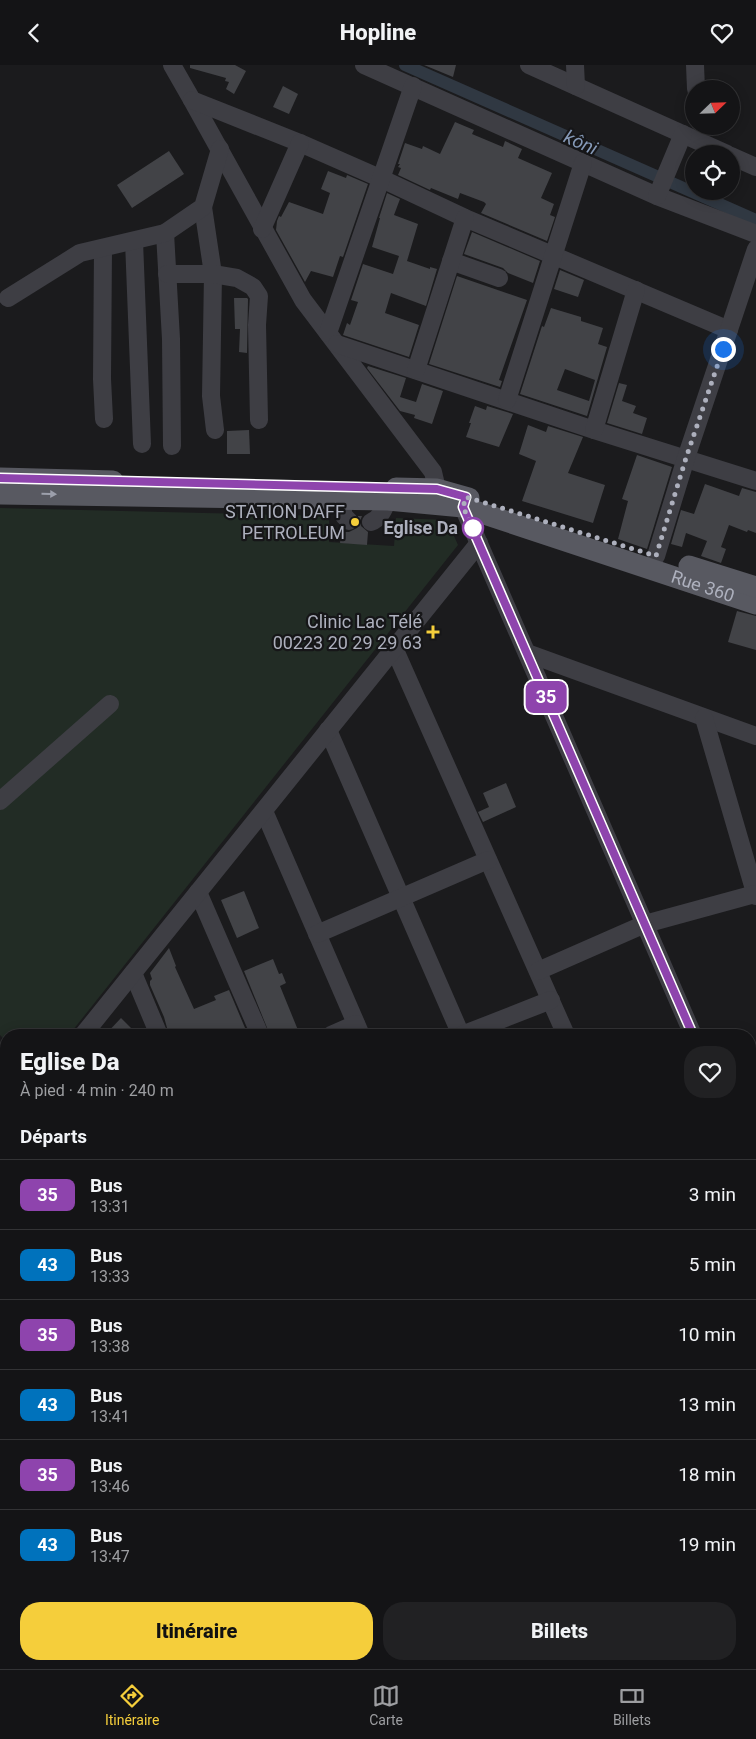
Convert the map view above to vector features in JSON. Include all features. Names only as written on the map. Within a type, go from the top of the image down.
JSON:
[{"type":"main road","name":"Rue 360","points":[[0,478],[437,489],[464,502],[756,604]]},
{"type":"main road","name":"Rue 360","points":[[0,494],[464,502],[656,556],[756,587]]},
{"type":"street","points":[[172,65],[303,300],[433,472],[437,489]]},
{"type":"street","points":[[364,65],[583,163],[658,192],[756,234]]},
{"type":"street","points":[[529,65],[685,131]]},
{"type":"street","points":[[575,65],[576,86]]},
{"type":"street","points":[[695,65],[696,80]]},
{"type":"street","points":[[332,338],[413,86]]},
{"type":"street","points":[[192,100],[300,143],[466,218],[729,330]]},
{"type":"street","points":[[658,192],[692,135]]},
{"type":"street","points":[[695,135],[712,145]]},
{"type":"street","points":[[262,229],[300,143]]},
{"type":"street","points":[[215,429],[211,396],[213,274],[203,207],[220,149]]},
{"type":"street","points":[[740,160],[756,167]]},
{"type":"street","points":[[507,400],[583,163]]},
{"type":"street","points":[[8,298],[80,253],[165,233],[203,207]]},
{"type":"street","points":[[416,370],[466,218]]},
{"type":"street","points":[[165,233],[171,339],[172,446]]},
{"type":"street","points":[[134,241],[142,445]]},
{"type":"street","points":[[103,248],[102,379],[104,419]]},
{"type":"street","points":[[656,556],[686,458],[756,249]]},
{"type":"street","points":[[452,261],[499,278]]},
{"type":"street","points":[[168,274],[213,274],[237,278],[253,287],[259,296],[257,325],[259,420]]},
{"type":"street","points":[[594,430],[636,290]]},
{"type":"street","points":[[332,338],[416,370],[594,430],[756,481]]},
{"type":"street","points":[[340,499],[344,516],[349,521]]},
{"type":"street","points":[[371,522],[380,517],[388,500]]},
{"type":"street","points":[[464,502],[479,543],[690,1029]]},
{"type":"street","points":[[88,1029],[479,543]]},
{"type":"street","points":[[394,648],[563,1029]]},
{"type":"street","points":[[527,653],[756,736]]},
{"type":"street","points":[[0,801],[110,704]]},
{"type":"street","points":[[538,971],[645,924],[756,895],[704,718]]},
{"type":"street","points":[[328,731],[458,1029]]},
{"type":"street","points":[[264,811],[359,1029]]},
{"type":"street","points":[[317,934],[488,860]]},
{"type":"street","points":[[198,892],[257,1029]]},
{"type":"street","points":[[133,973],[156,1029]]},
{"type":"street","points":[[476,1029],[551,1000]]},
{"type":"shaded area","points":[[0,508],[329,516],[329,542],[394,546],[396,518],[447,520],[458,545],[74,1029],[0,1029]]},
{"type":"building","points":[[190,65],[235,65],[246,71],[234,94],[226,89],[229,82],[225,81],[226,78],[190,68]]},
{"type":"building","points":[[424,65],[456,65],[453,77]]},
{"type":"building","points":[[283,86],[298,94],[289,114],[273,107]]},
{"type":"building","points":[[455,122],[474,130],[472,134],[503,147],[505,141],[522,149],[518,158],[552,173],[541,198],[554,204],[550,215],[555,217],[547,241],[481,213],[486,204],[484,202],[460,193],[458,199],[431,188],[430,190],[398,175],[401,168],[398,167],[400,164],[398,164],[405,143],[422,149],[423,146],[440,154]]},
{"type":"building","points":[[169,151],[184,174],[132,208],[117,185]]},
{"type":"building","points":[[328,171],[346,178],[347,175],[368,184],[343,257],[340,256],[333,277],[311,271],[305,282],[276,230],[277,221],[289,202],[323,214],[330,193],[321,189]]},
{"type":"building","points":[[387,193],[400,199],[394,215],[418,224],[407,261],[430,269],[430,267],[437,269],[426,306],[391,293],[385,313],[419,325],[409,357],[343,335],[347,323],[350,325],[358,302],[351,300],[363,264],[393,274],[399,256],[372,247]]},
{"type":"building","points":[[472,232],[540,261],[533,283],[508,273],[503,268],[464,254]]},
{"type":"building","points":[[560,270],[584,280],[578,297],[554,289]]},
{"type":"building","points":[[457,276],[527,300],[499,380],[502,381],[500,387],[429,364]]},
{"type":"building","points":[[234,298],[248,299],[247,353],[239,352],[240,329],[235,329]]},
{"type":"building","points":[[551,308],[581,317],[581,321],[603,328],[598,344],[607,347],[587,416],[520,394],[542,326],[544,327]],"holes":[[[565,369],[595,380],[589,401],[557,390]]]},
{"type":"building","points":[[368,366],[406,378],[400,397],[416,402],[422,384],[443,391],[432,424],[414,418],[415,415],[400,411],[367,368]]},
{"type":"building","points":[[619,383],[627,385],[622,401],[636,406],[633,413],[647,418],[642,434],[607,423]]},
{"type":"building","points":[[475,406],[486,410],[487,406],[513,414],[499,447],[466,437]]},
{"type":"building","points":[[528,425],[546,432],[548,426],[583,437],[568,473],[605,485],[593,523],[522,501],[536,461],[519,454]]},
{"type":"building","points":[[249,430],[250,454],[227,454],[227,431]]},
{"type":"building","points":[[637,455],[672,467],[647,549],[618,539],[628,501],[622,499]]},
{"type":"building","points":[[705,484],[739,496],[742,488],[756,492],[756,533],[748,530],[747,532],[729,525],[721,547],[726,549],[721,563],[701,556],[707,541],[686,533],[682,547],[671,544],[681,510],[694,514]]},
{"type":"building","points":[[358,516],[362,516],[361,526],[368,532],[367,545],[340,543],[342,532],[349,532],[357,528],[359,523]]},
{"type":"building","points":[[737,611],[756,616],[756,650],[728,642]]},
{"type":"building","points":[[506,783],[516,807],[483,822],[478,812],[489,807],[483,793]]},
{"type":"building","points":[[244,891],[259,928],[237,938],[221,900]]},
{"type":"building","points":[[169,948],[175,967],[194,1009],[216,1000],[214,996],[229,990],[245,1029],[167,1029],[150,985],[152,979],[150,973]]},
{"type":"building","points":[[273,959],[279,974],[282,973],[286,983],[280,986],[298,1029],[268,1029],[244,971]]},
{"type":"building","points":[[121,1018],[132,1029],[111,1029]]},
{"type":"waterway","name":"kôni","points":[[405,65],[756,220]]},
{"type":"bus line","name":"35","points":[[0,478],[437,489],[466,497],[463,507],[690,1029]]},
{"type":"place","name":"STATION DAFF PETROLEUM","points":[[355,522]]},
{"type":"place","name":"Eglise Da","points":[[473,528]]},
{"type":"place","name":"Clinic Lac Télé 00223 20 29 29 63","points":[[433,632]]},
{"type":"route","points":[[473,528],[463,507],[466,497],[656,556],[686,458],[723,349]]}]
